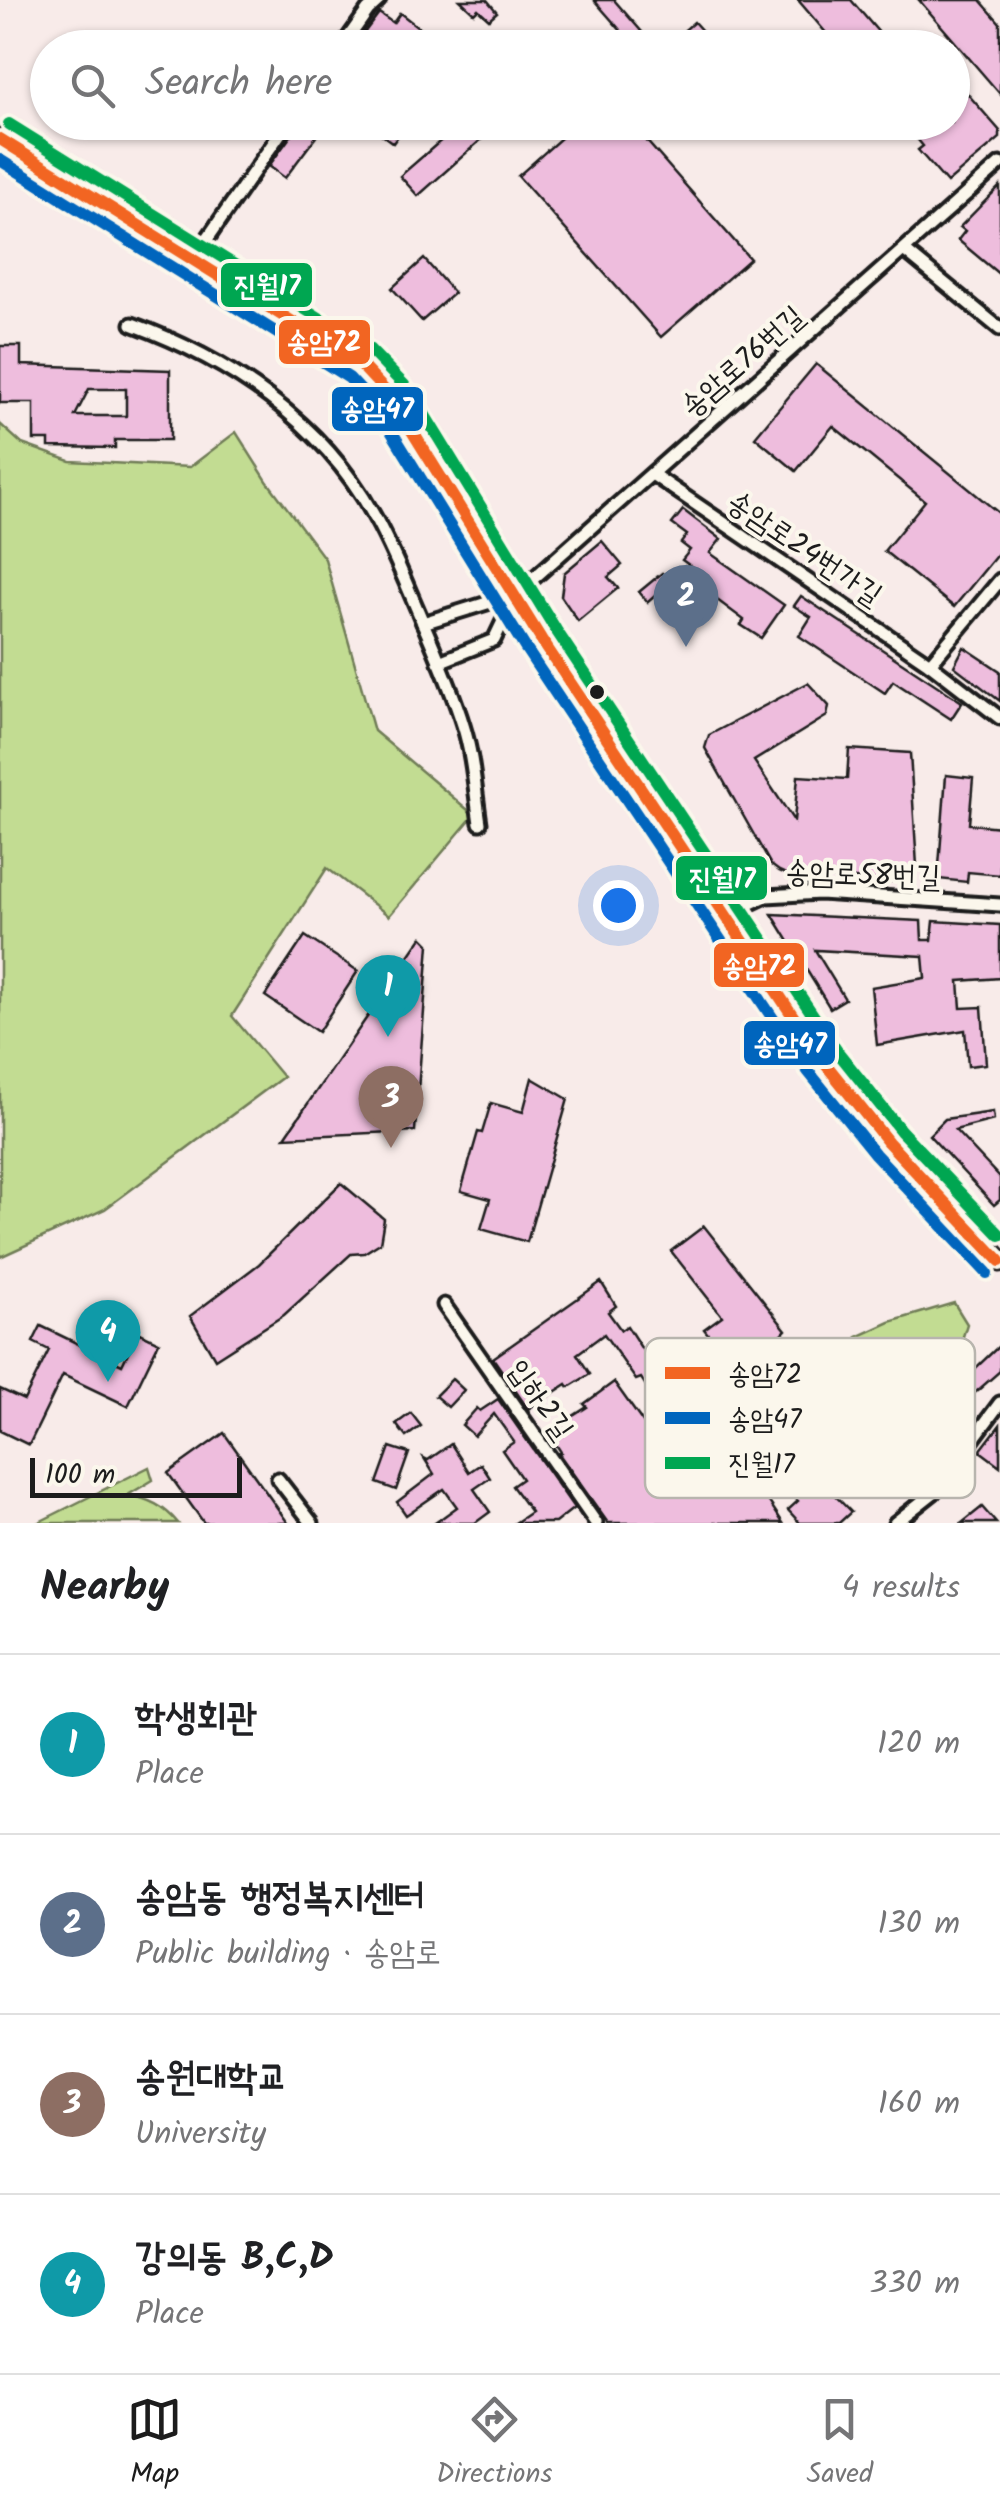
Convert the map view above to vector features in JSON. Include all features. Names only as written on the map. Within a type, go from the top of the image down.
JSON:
[{"type":"main road","points":[[0,139],[326,342],[370,375],[410,424],[541,639],[824,1062],[888,1142],[1000,1260]]},
{"type":"street","points":[[354,30],[379,0]]},
{"type":"street","points":[[192,262],[276,140]]},
{"type":"street","name":"송암로76번길","points":[[516,594],[1000,164]]},
{"type":"street","points":[[905,251],[1000,329]]},
{"type":"street","points":[[132,324],[177,341],[249,382],[306,426],[342,466],[372,511],[440,662],[464,727],[480,823]]},
{"type":"street","name":"송암로24번가길","points":[[652,474],[930,664],[1000,718]]},
{"type":"street","points":[[930,664],[1000,580]]},
{"type":"street","points":[[423,623],[516,594]]},
{"type":"street","points":[[440,662],[494,640],[516,594]]},
{"type":"street","name":"송암로58번길","points":[[727,914],[766,896],[820,894],[1000,906]]},
{"type":"street","name":"입하2길","points":[[444,1305],[589,1521]]},
{"type":"street","points":[[975,1436],[1000,1402]]},
{"type":"street","points":[[278,1479],[312,1523]]},
{"type":"street","points":[[894,1523],[926,1498]]},
{"type":"green space","points":[[0,424],[22,444],[70,461],[190,467],[236,432],[325,559],[374,731],[474,815],[389,916],[327,868],[232,1016],[283,1077],[105,1209],[0,1257]]},
{"type":"green space","points":[[954,1303],[967,1324],[963,1338],[857,1337],[890,1322]]},
{"type":"green space","points":[[149,1467],[153,1480],[128,1495],[156,1504],[178,1523],[37,1523]]},
{"type":"building","points":[[460,0],[487,0],[497,12],[489,19],[478,9],[474,13]]},
{"type":"building","points":[[594,0],[614,0],[640,30],[620,30]]},
{"type":"building","points":[[798,0],[851,0],[877,30],[824,30]]},
{"type":"building","points":[[919,0],[980,0],[1000,23],[1000,94],[970,59],[970,30],[945,30]]},
{"type":"building","points":[[379,13],[393,23],[400,13],[422,30],[366,30]]},
{"type":"building","points":[[694,22],[701,30],[685,30]]},
{"type":"building","points":[[970,97],[1000,131],[1000,138],[947,183],[918,150],[923,146],[918,140],[970,140]]},
{"type":"building","points":[[288,140],[314,140],[285,178],[269,166]]},
{"type":"building","points":[[442,140],[481,140],[418,196],[400,176]]},
{"type":"building","points":[[559,140],[646,140],[750,259],[661,337],[518,176]]},
{"type":"building","points":[[1000,186],[1000,275],[958,240],[965,231],[960,227]]},
{"type":"building","points":[[424,259],[454,293],[422,321],[392,288]]},
{"type":"building","points":[[0,346],[21,346],[21,365],[170,370],[170,440],[115,440],[115,448],[49,447],[49,440],[34,440],[34,403],[0,403]],"holes":[[[89,389],[126,389],[126,416],[75,416]]]},
{"type":"building","points":[[816,364],[1000,514],[1000,551],[954,607],[884,551],[925,501],[833,426],[796,471],[755,437]]},
{"type":"building","points":[[683,510],[721,539],[710,553],[784,605],[761,638],[741,625],[744,620],[693,582],[700,573],[682,560],[690,550],[681,543],[687,535],[672,524]]},
{"type":"building","points":[[602,541],[622,565],[608,577],[618,588],[578,621],[561,596],[564,573]]},
{"type":"building","points":[[662,573],[670,583],[648,602],[639,592]]},
{"type":"building","points":[[801,596],[962,702],[951,719],[893,681],[885,693],[799,636],[811,617],[794,606]]},
{"type":"building","points":[[964,647],[1000,671],[1000,701],[954,666]]},
{"type":"building","points":[[808,683],[829,706],[827,716],[754,761],[794,821],[798,776],[847,779],[849,749],[910,753],[917,866],[904,882],[788,875],[779,871],[771,865],[705,748],[709,735]]},
{"type":"building","points":[[946,775],[973,778],[969,824],[1000,827],[1000,875],[968,872],[967,882],[938,879]]},
{"type":"building","points":[[772,914],[921,921],[922,940],[932,940],[934,921],[1000,925],[1000,978],[959,981],[961,1008],[982,1007],[986,1064],[968,1066],[965,1030],[877,1045],[871,987],[925,978],[923,956],[815,950],[845,999],[830,1008]]},
{"type":"building","points":[[305,936],[358,971],[318,1032],[265,996]]},
{"type":"building","points":[[422,937],[429,944],[415,1131],[285,1137]]},
{"type":"building","points":[[532,1078],[568,1099],[527,1242],[481,1229],[490,1199],[461,1191],[491,1103],[523,1112]]},
{"type":"building","points":[[993,1112],[994,1120],[955,1130],[1000,1178],[1000,1200],[994,1205],[929,1135],[945,1119]]},
{"type":"building","points":[[341,1183],[384,1219],[380,1243],[364,1253],[351,1254],[284,1315],[215,1359],[190,1316],[259,1264]]},
{"type":"building","points":[[704,1226],[786,1330],[782,1334],[785,1338],[711,1338],[704,1329],[722,1316],[671,1251]]},
{"type":"building","points":[[601,1282],[616,1306],[608,1312],[621,1330],[627,1326],[645,1354],[645,1384],[641,1378],[636,1380],[604,1334],[577,1354],[590,1374],[528,1409],[493,1358]]},
{"type":"building","points":[[41,1326],[122,1365],[138,1332],[159,1342],[128,1406],[63,1375],[29,1445],[0,1431],[0,1389],[24,1400],[49,1350],[33,1342]]},
{"type":"building","points":[[1000,1345],[1000,1371],[976,1392],[975,1369]]},
{"type":"building","points":[[452,1379],[464,1390],[448,1407],[435,1396]]},
{"type":"building","points":[[614,1382],[645,1426],[645,1498],[766,1498],[783,1523],[608,1523],[548,1432],[587,1407],[584,1404]]},
{"type":"building","points":[[498,1399],[574,1508],[555,1523],[515,1523],[531,1512],[512,1486],[522,1479],[502,1450],[514,1442],[494,1414],[474,1436],[462,1425],[477,1408],[480,1411]]},
{"type":"building","points":[[411,1413],[421,1426],[406,1437],[396,1424]]},
{"type":"building","points":[[1000,1425],[1000,1466],[980,1451]]},
{"type":"building","points":[[224,1433],[288,1523],[204,1523],[168,1473]]},
{"type":"building","points":[[451,1444],[469,1472],[481,1464],[490,1478],[474,1489],[490,1512],[475,1523],[435,1523],[457,1507],[444,1489],[406,1515],[397,1502],[434,1474],[424,1458],[428,1460]]},
{"type":"building","points":[[390,1447],[409,1453],[396,1490],[377,1483]]},
{"type":"building","points":[[795,1498],[837,1498],[851,1512],[839,1523],[800,1523],[788,1510],[798,1501]]},
{"type":"building","points":[[982,1507],[996,1523],[962,1523]]},
{"type":"transit line","name":"진월17","points":[[9,124],[30,137]]},
{"type":"transit line","name":"송암72","points":[[0,139],[360,364],[391,397],[541,639],[823,1061],[888,1142],[1000,1261]]},
{"type":"transit line","name":"진월17","points":[[35,140],[369,349],[404,385],[556,630],[837,1051],[901,1131],[1000,1235]]},
{"type":"transit line","name":"송암47","points":[[0,160],[349,378],[377,408],[526,649],[808,1071],[875,1154],[987,1273]]},
{"type":"place","name":"송암동 행정복지센터","points":[[686,647]]},
{"type":"place","name":"학생회관","points":[[388,1037]]},
{"type":"place","name":"송원대학교","points":[[391,1148]]},
{"type":"place","name":"강의동 B,C,D","points":[[108,1382]]}]
